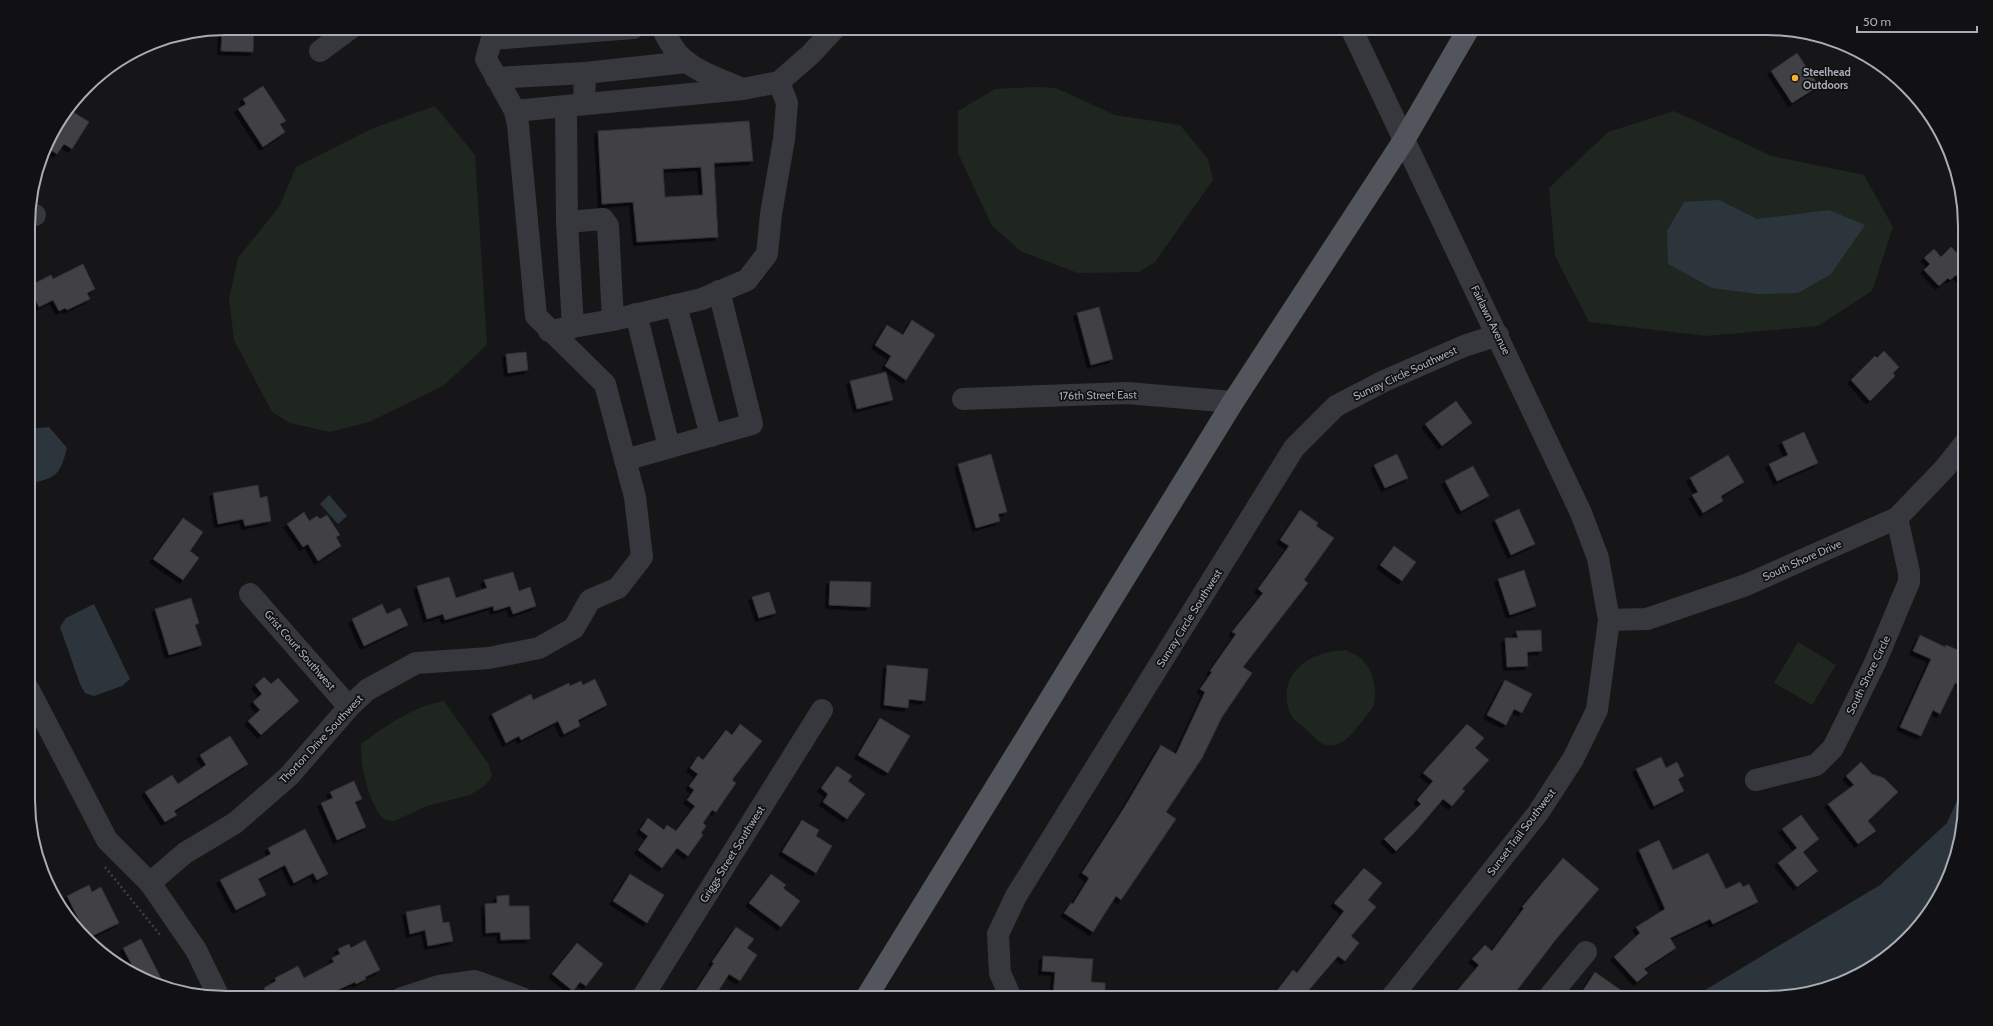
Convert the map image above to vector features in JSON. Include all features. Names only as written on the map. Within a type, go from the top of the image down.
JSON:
[{"type":"main road","points":[[870,991],[1233,402],[1404,140],[1465,35]]},
{"type":"street","points":[[320,51],[342,35]]},
{"type":"street","points":[[492,35],[486,59],[515,111],[518,125],[536,316],[549,331],[605,384],[625,460],[752,424],[719,291]]},
{"type":"street","points":[[666,35],[678,54],[687,62],[711,75],[743,89]]},
{"type":"street","points":[[515,111],[743,89],[779,82],[811,54],[829,35]]},
{"type":"street","name":"Fairlawn Avenue","points":[[1354,35],[1498,335],[1581,513],[1598,558],[1609,620]]},
{"type":"street","points":[[496,78],[585,73],[687,62]]},
{"type":"street","points":[[573,327],[567,222],[575,105],[585,73]]},
{"type":"street","points":[[549,331],[613,320],[702,299],[747,280],[767,254],[771,214],[784,139],[787,103],[779,82]]},
{"type":"street","points":[[567,222],[603,219],[608,226],[613,320]]},
{"type":"street","points":[[676,305],[711,436]]},
{"type":"street","points":[[636,314],[668,447]]},
{"type":"street","name":"Sunray Circle Southwest","points":[[1008,991],[1000,973],[998,934],[1016,896],[1294,448],[1336,406],[1384,382],[1464,346],[1498,335]]},
{"type":"street","name":"176th Street East","points":[[963,399],[1127,394],[1233,402]]},
{"type":"street","name":"South Shore Drive","points":[[1609,620],[1647,618],[1746,585],[1897,518],[1945,468],[1958,452]]},
{"type":"street","name":"Thorton Drive Southwest","points":[[150,883],[185,853],[235,823],[289,776],[349,707],[367,690],[416,663],[489,658],[539,648],[574,628],[590,600],[618,588],[642,557],[635,497],[625,460]]},
{"type":"street","name":"South Shore Circle","points":[[1756,780],[1816,765],[1833,748],[1875,663],[1909,582],[1909,572],[1897,518]]},
{"type":"street","name":"Grist Court Southwest","points":[[250,594],[349,707]]},
{"type":"street","name":"Sunset Trail Southwest","points":[[1397,991],[1538,813],[1573,759],[1597,710],[1609,620]]},
{"type":"street","name":"Griggs Street Southwest","points":[[646,991],[822,710]]},
{"type":"street","points":[[35,714],[38,726],[107,840],[150,883],[196,950],[216,991]]},
{"type":"street","points":[[1554,991],[1586,952]]},
{"type":"street","points":[[424,991],[439,986],[476,981],[503,991]]},
{"type":"shaded area","points":[[1035,87],[1056,88],[1115,115],[1180,125],[1208,159],[1213,180],[1155,262],[1139,272],[1078,273],[1022,252],[992,226],[958,153],[958,111],[995,89]]},
{"type":"shaded area","points":[[435,106],[475,155],[487,345],[443,386],[369,422],[330,432],[290,423],[272,412],[234,340],[229,299],[238,258],[279,207],[296,167],[371,129]]},
{"type":"shaded area","points":[[1674,111],[1772,156],[1864,175],[1893,227],[1872,291],[1818,326],[1706,336],[1589,322],[1555,256],[1549,188],[1608,132]]},
{"type":"shaded area","points":[[1719,200],[1757,219],[1829,210],[1865,225],[1831,274],[1798,293],[1758,294],[1712,288],[1668,264],[1667,231],[1684,202]]},
{"type":"shaded area","points":[[49,427],[67,448],[62,464],[56,473],[52,477],[35,482],[35,428]]},
{"type":"shaded area","points":[[329,495],[347,516],[338,524],[320,504]]},
{"type":"shaded area","points":[[94,604],[130,679],[122,686],[94,696],[85,693],[80,684],[60,627],[66,618]]},
{"type":"shaded area","points":[[1798,642],[1836,665],[1812,705],[1774,683]]},
{"type":"shaded area","points":[[1345,650],[1364,661],[1371,672],[1375,691],[1374,704],[1372,709],[1348,738],[1336,744],[1323,744],[1291,716],[1287,699],[1288,687],[1292,676],[1299,667],[1308,660],[1319,655]]},
{"type":"shaded area","points":[[444,701],[489,765],[492,775],[490,780],[483,787],[470,795],[427,806],[394,821],[385,820],[379,814],[370,795],[362,763],[361,744],[390,724],[411,712]]},
{"type":"shaded area","points":[[1958,799],[1958,812],[1954,837],[1948,861],[1938,884],[1926,906],[1911,926],[1893,944],[1873,959],[1828,981],[1804,987],[1779,991],[1704,991],[1880,885],[1947,823]]},
{"type":"building","points":[[222,35],[254,35],[253,52],[221,51]]},
{"type":"building","name":"Steelhead Outdoors","points":[[1797,53],[1819,86],[1792,103],[1771,71]]},
{"type":"building","points":[[263,86],[286,121],[280,124],[285,132],[263,147],[238,109],[246,104],[243,99]]},
{"type":"building","points":[[73,112],[89,122],[72,149],[64,144],[57,154],[51,150],[67,120]]},
{"type":"building","points":[[749,121],[753,161],[714,163],[718,237],[637,242],[633,202],[602,204],[598,131]],"holes":[[[701,167],[703,195],[665,197],[663,169]]]},
{"type":"building","points":[[1951,247],[1958,254],[1958,277],[1956,275],[1950,280],[1948,278],[1939,286],[1924,270],[1930,264],[1924,258],[1934,249],[1941,257]]},
{"type":"building","points":[[83,264],[95,289],[87,293],[90,299],[67,310],[65,308],[59,311],[53,300],[39,307],[35,299],[35,283],[51,275],[53,279]]},
{"type":"building","points":[[1099,307],[1113,359],[1091,365],[1077,313]]},
{"type":"building","points":[[912,320],[935,335],[906,380],[885,366],[891,356],[875,345],[887,325],[903,335]]},
{"type":"building","points":[[1884,351],[1899,367],[1893,373],[1895,376],[1870,401],[1851,380],[1875,356],[1877,358]]},
{"type":"building","points":[[526,352],[528,370],[508,373],[506,354]]},
{"type":"building","points":[[886,372],[893,400],[857,409],[850,381]]},
{"type":"building","points":[[1456,401],[1472,423],[1442,446],[1425,424]]},
{"type":"building","points":[[1804,432],[1818,463],[1777,481],[1769,464],[1788,455],[1782,442]]},
{"type":"building","points":[[991,454],[1007,512],[998,514],[1000,521],[976,528],[958,464]]},
{"type":"building","points":[[1397,454],[1408,478],[1385,488],[1374,465]]},
{"type":"building","points":[[1728,455],[1744,482],[1721,496],[1723,501],[1703,513],[1692,495],[1698,492],[1690,478]]},
{"type":"building","points":[[1473,466],[1489,496],[1461,511],[1445,481]]},
{"type":"building","points":[[258,485],[260,498],[267,496],[271,521],[245,526],[243,519],[218,524],[213,493]]},
{"type":"building","points":[[1519,509],[1535,544],[1511,555],[1495,520]]},
{"type":"building","points":[[1300,510],[1318,523],[1316,526],[1334,538],[1304,580],[1308,583],[1243,667],[1252,673],[1222,717],[1202,758],[1166,812],[1176,819],[1121,900],[1116,896],[1093,932],[1064,913],[1071,903],[1073,904],[1089,878],[1082,873],[1124,808],[1161,745],[1176,754],[1205,692],[1200,689],[1212,672],[1210,671],[1236,634],[1232,632],[1263,593],[1258,589],[1289,546],[1280,540]]},
{"type":"building","points":[[304,512],[309,521],[317,516],[320,519],[327,515],[340,535],[336,537],[341,546],[318,561],[308,544],[303,547],[287,524]]},
{"type":"building","points":[[183,518],[203,532],[190,551],[199,558],[183,580],[153,559]]},
{"type":"building","points":[[1394,546],[1416,562],[1402,581],[1380,565]]},
{"type":"building","points":[[1524,570],[1536,606],[1510,615],[1498,579]]},
{"type":"building","points":[[513,572],[519,591],[530,587],[536,606],[513,614],[510,606],[494,611],[493,606],[445,620],[443,614],[427,619],[417,586],[449,577],[456,598],[487,588],[484,580]]},
{"type":"building","points":[[830,581],[871,582],[870,607],[829,605]]},
{"type":"building","points":[[769,592],[776,613],[759,618],[752,597]]},
{"type":"building","points":[[191,598],[199,623],[195,625],[202,645],[169,655],[155,609]]},
{"type":"building","points":[[382,604],[387,614],[400,608],[408,625],[364,646],[352,619]]},
{"type":"building","points":[[1541,630],[1542,651],[1527,652],[1528,666],[1507,667],[1505,638],[1518,638],[1516,631]]},
{"type":"building","points":[[1920,635],[1945,647],[1946,645],[1958,650],[1958,684],[1955,683],[1940,714],[1933,710],[1921,736],[1900,727],[1931,659],[1913,651]]},
{"type":"building","points":[[887,665],[928,669],[925,701],[909,699],[908,708],[884,705]]},
{"type":"building","points":[[264,677],[271,684],[278,678],[299,701],[261,735],[248,721],[260,710],[253,702],[262,694],[255,685]]},
{"type":"building","points":[[595,679],[607,705],[578,720],[580,726],[564,734],[558,721],[521,740],[519,736],[506,743],[492,714],[531,694],[533,700],[569,683],[570,686],[581,681],[583,685]]},
{"type":"building","points":[[1505,680],[1532,694],[1522,713],[1514,709],[1506,725],[1487,715]]},
{"type":"building","points":[[880,718],[910,736],[888,773],[858,755]]},
{"type":"building","points":[[740,724],[762,741],[732,780],[736,783],[716,812],[712,810],[703,823],[706,826],[701,833],[703,835],[688,856],[677,848],[662,868],[638,850],[648,836],[640,830],[648,818],[664,830],[667,825],[676,831],[695,806],[687,800],[694,790],[689,786],[698,774],[690,768],[698,756],[703,760],[726,730],[732,735]]},
{"type":"building","points":[[1467,724],[1484,738],[1475,748],[1489,760],[1462,789],[1465,791],[1452,806],[1443,799],[1415,832],[1396,851],[1384,839],[1421,804],[1417,800],[1433,781],[1423,773]]},
{"type":"building","points":[[230,736],[248,764],[174,811],[177,815],[165,822],[145,792],[172,775],[178,784],[206,765],[200,755]]},
{"type":"building","points":[[1661,757],[1666,768],[1677,762],[1684,776],[1678,779],[1684,791],[1654,806],[1636,769]]},
{"type":"building","points":[[1861,762],[1872,774],[1884,778],[1898,792],[1868,821],[1876,831],[1858,844],[1828,804],[1854,785],[1846,776]]},
{"type":"building","points":[[837,766],[852,776],[848,781],[865,794],[847,819],[823,802],[828,794],[821,788]]},
{"type":"building","points":[[354,781],[362,799],[355,802],[366,827],[337,840],[321,803],[333,798],[330,792]]},
{"type":"building","points":[[1801,815],[1819,839],[1803,852],[1818,871],[1797,887],[1778,863],[1797,848],[1782,829]]},
{"type":"building","points":[[802,820],[819,830],[816,836],[832,846],[816,873],[782,852]]},
{"type":"building","points":[[305,829],[328,874],[317,880],[313,873],[294,883],[285,865],[258,879],[266,895],[236,910],[220,880],[271,854],[268,848]]},
{"type":"building","points":[[1659,840],[1673,870],[1708,853],[1726,889],[1740,882],[1743,887],[1749,884],[1758,902],[1713,924],[1710,919],[1670,938],[1676,948],[1644,969],[1648,973],[1637,982],[1614,957],[1640,933],[1636,927],[1665,909],[1639,850]]},
{"type":"building","points":[[1563,858],[1599,889],[1557,938],[1516,991],[1457,991],[1479,965],[1472,959],[1485,945],[1492,951],[1524,908],[1522,907]]},
{"type":"building","points":[[1364,868],[1382,883],[1368,900],[1376,907],[1351,936],[1359,943],[1345,961],[1338,956],[1308,991],[1276,991],[1293,970],[1297,973],[1344,911],[1334,903]]},
{"type":"building","points":[[630,874],[664,895],[647,923],[613,901]]},
{"type":"building","points":[[771,874],[786,885],[783,888],[800,901],[781,927],[749,903]]},
{"type":"building","points":[[89,885],[92,892],[101,887],[119,923],[92,936],[82,926],[67,896]]},
{"type":"building","points":[[509,895],[509,906],[529,906],[530,939],[501,940],[500,932],[486,933],[485,904],[497,903],[497,896]]},
{"type":"building","points":[[440,905],[443,923],[449,922],[453,941],[428,946],[425,930],[410,934],[406,912]]},
{"type":"building","points":[[736,927],[754,939],[747,948],[757,955],[740,981],[729,974],[718,991],[696,991],[714,963],[712,962]]},
{"type":"building","points":[[141,939],[162,980],[132,966],[123,948]]},
{"type":"building","points":[[365,940],[380,970],[365,977],[366,979],[356,984],[355,982],[336,991],[266,991],[264,988],[276,981],[275,978],[298,966],[304,978],[334,962],[332,958],[340,954],[338,949],[349,944],[351,948]]},
{"type":"building","points":[[577,943],[603,964],[586,986],[580,982],[573,991],[552,974]]},
{"type":"building","points":[[1043,956],[1093,959],[1091,982],[1105,983],[1105,991],[1053,991],[1055,972],[1042,971]]},
{"type":"building","points":[[1595,972],[1622,991],[1583,991]]},
{"type":"place","name":"Steelhead Outdoors","points":[[1795,78]]}]
